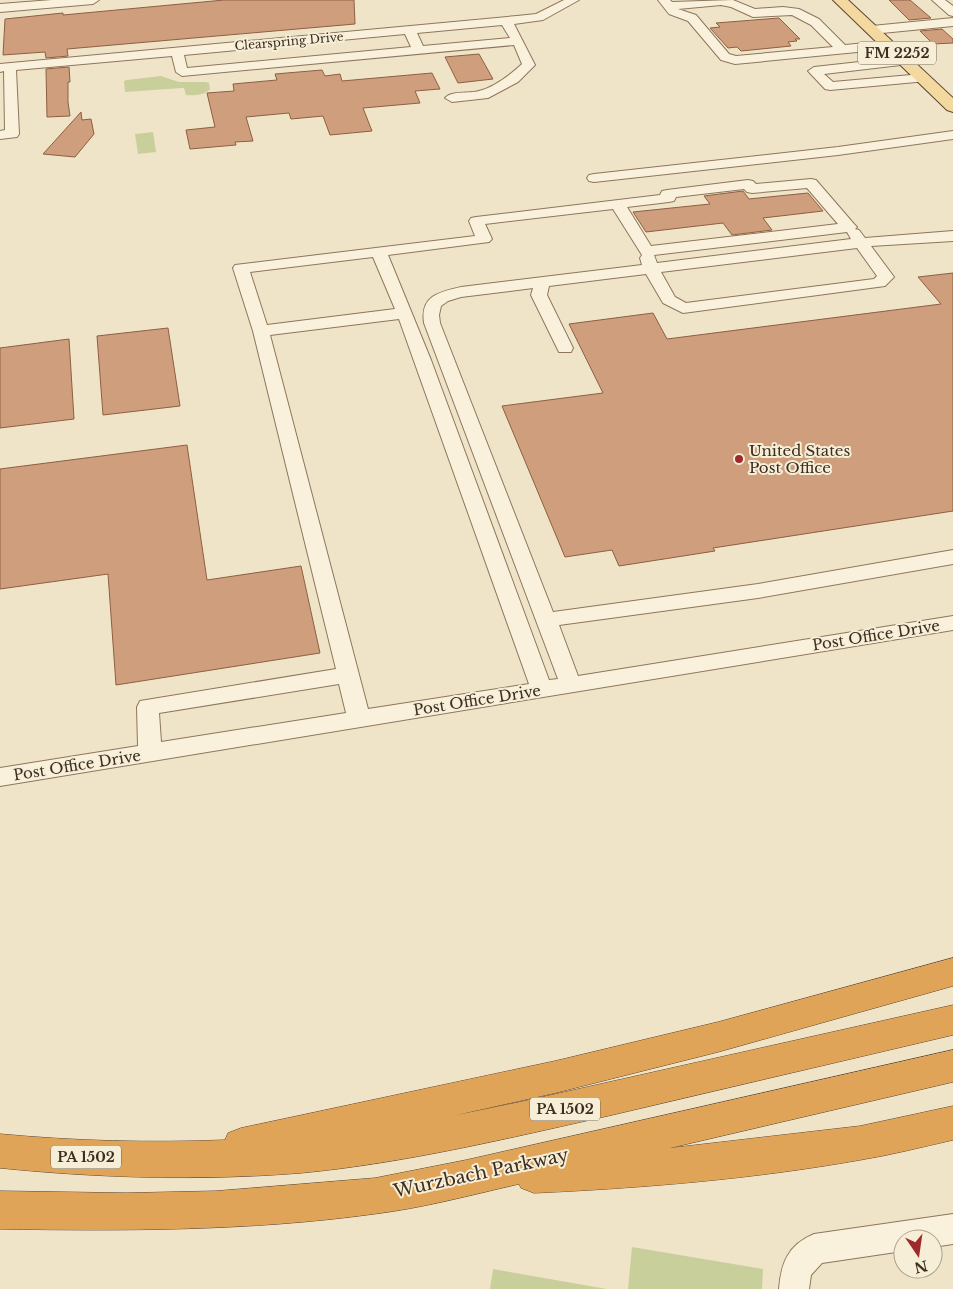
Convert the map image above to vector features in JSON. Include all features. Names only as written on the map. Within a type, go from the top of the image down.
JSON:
[{"type":"highway","points":[[171,1160],[555,1077],[718,1037],[953,972]]},
{"type":"highway","name":"PA 1502","points":[[0,1151],[52,1156],[171,1160],[301,1155],[418,1140],[520,1119],[953,1020]]},
{"type":"highway","name":"Wurzbach Parkway","points":[[0,1210],[126,1212],[216,1210],[375,1196],[466,1178],[953,1066]]},
{"type":"highway","points":[[466,1178],[620,1171],[740,1159],[860,1143],[953,1123]]},
{"type":"main road","name":"FM 2252","points":[[840,0],[953,107]]},
{"type":"street","points":[[0,8],[92,0]]},
{"type":"street","name":"Clearspring Drive","points":[[5,67],[506,21],[540,16],[573,0]]},
{"type":"street","points":[[758,0],[764,6],[790,3],[794,0]]},
{"type":"street","points":[[938,0],[953,12]]},
{"type":"street","points":[[539,2],[558,8]]},
{"type":"street","points":[[667,3],[721,2],[735,4],[753,13],[795,12],[815,22],[843,50]]},
{"type":"street","points":[[667,3],[673,11],[692,18],[725,57],[735,60],[888,46]]},
{"type":"street","points":[[452,98],[484,95],[513,79],[529,66],[518,41],[506,21]]},
{"type":"street","points":[[872,30],[953,22]]},
{"type":"street","points":[[409,30],[419,50]]},
{"type":"street","points":[[177,51],[182,72],[518,41]]},
{"type":"street","points":[[905,61],[814,71],[830,86],[922,78]]},
{"type":"street","points":[[5,67],[6,134]]},
{"type":"street","points":[[594,178],[838,151],[953,135]]},
{"type":"street","points":[[359,719],[261,331],[241,268],[484,239],[476,221],[618,205],[669,198],[667,194],[748,184],[752,189],[811,183],[850,227],[869,242],[886,277],[879,282],[683,308],[669,300],[651,268],[646,252],[618,205]]},
{"type":"street","points":[[646,252],[850,227]]},
{"type":"street","points":[[869,242],[912,233],[953,228]]},
{"type":"street","points":[[571,685],[429,313],[433,303],[446,295],[542,282],[869,242],[953,236]]},
{"type":"street","points":[[379,252],[445,418],[469,491],[542,690]]},
{"type":"street","points":[[542,282],[539,295],[565,348]]},
{"type":"street","points":[[261,331],[404,314]]},
{"type":"street","points":[[546,620],[758,591],[953,557]]},
{"type":"street","name":"Post Office Drive","points":[[0,777],[953,623]]},
{"type":"street","points":[[150,753],[148,708],[348,675]]},
{"type":"street","points":[[794,1289],[796,1268],[814,1249],[953,1228]]},
{"type":"green space","points":[[161,76],[179,82],[206,82],[209,83],[210,89],[202,94],[192,95],[186,95],[184,88],[125,92],[124,81]]},
{"type":"green space","points":[[153,132],[156,152],[138,154],[135,134]]},
{"type":"green space","points":[[632,1247],[763,1269],[762,1289],[628,1289]]},
{"type":"green space","points":[[493,1269],[607,1289],[490,1289]]},
{"type":"building","points":[[224,0],[354,0],[355,24],[67,49],[68,56],[46,58],[45,52],[3,55],[5,19]]},
{"type":"building","points":[[889,0],[910,0],[931,18],[909,20]]},
{"type":"building","points":[[779,18],[800,39],[788,42],[791,46],[741,51],[737,47],[728,48],[710,28],[720,27],[716,23]]},
{"type":"building","points":[[942,29],[953,39],[953,43],[933,44],[920,31]]},
{"type":"building","points":[[479,54],[493,79],[458,83],[445,57]]},
{"type":"building","points":[[69,67],[68,102],[70,116],[47,117],[46,69]]},
{"type":"building","points":[[322,70],[325,76],[340,74],[342,81],[432,73],[440,89],[415,91],[420,103],[363,108],[372,131],[330,135],[323,116],[291,119],[289,113],[246,117],[253,141],[235,142],[236,145],[190,149],[186,130],[215,127],[207,93],[234,91],[233,84],[277,80],[275,74]]},
{"type":"building","points":[[81,112],[82,120],[91,119],[94,134],[75,157],[43,154]]},
{"type":"building","points":[[743,191],[749,199],[808,193],[823,211],[763,218],[772,230],[732,235],[723,223],[646,232],[633,212],[710,204],[704,196]]},
{"type":"building","name":"United States Post Office","points":[[953,273],[953,511],[713,548],[715,551],[619,566],[612,550],[565,557],[502,406],[603,393],[569,324],[653,313],[667,339],[941,304],[918,277]]},
{"type":"building","points":[[168,328],[180,406],[103,415],[97,336]]},
{"type":"building","points":[[69,339],[74,419],[0,428],[0,348]]},
{"type":"building","points":[[187,445],[207,580],[301,566],[320,653],[116,685],[108,574],[0,589],[0,469]]},
{"type":"place","name":"United States Post Office","points":[[739,459]]}]
